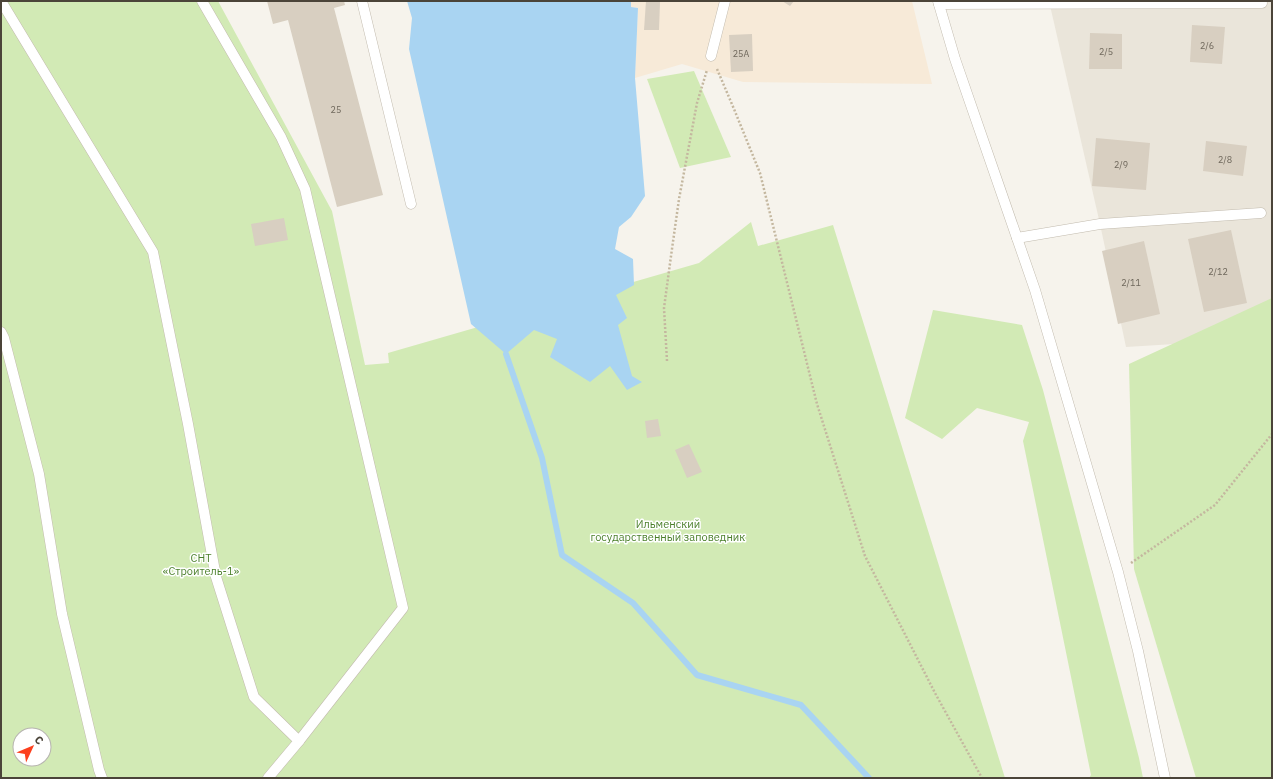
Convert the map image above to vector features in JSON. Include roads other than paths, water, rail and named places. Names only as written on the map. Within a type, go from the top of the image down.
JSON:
[{"type":"lane","points":[[1,1],[153,252],[188,424],[216,578],[254,697],[299,741]]},
{"type":"lane","points":[[202,1],[281,137],[305,189],[403,608],[299,741],[268,778]]},
{"type":"lane","points":[[362,1],[411,204]]},
{"type":"lane","points":[[711,56],[725,1]]},
{"type":"lane","points":[[1165,778],[1138,651],[1118,572],[1035,290],[955,59],[938,2],[1262,3]]},
{"type":"lane","points":[[1017,238],[1100,224],[1261,214]]},
{"type":"lane","points":[[1,332],[4,338],[39,474],[62,614],[102,778]]},
{"type":"water","points":[[407,1],[631,1],[631,7],[638,8],[635,78],[645,196],[631,217],[619,227],[615,249],[633,259],[634,285],[616,295],[627,318],[618,325],[632,376],[642,382],[627,390],[610,366],[590,382],[550,357],[557,339],[534,330],[506,354],[471,324],[409,49],[412,18]]},
{"type":"waterway","points":[[506,354],[542,458],[562,555],[633,603],[697,675],[801,705],[869,778]]},
{"type":"park label","name":"Ильменский государственный заповедник","points":[[668,530]]},
{"type":"park label","name":"СНТ «Строитель-1»","points":[[201,564]]}]
